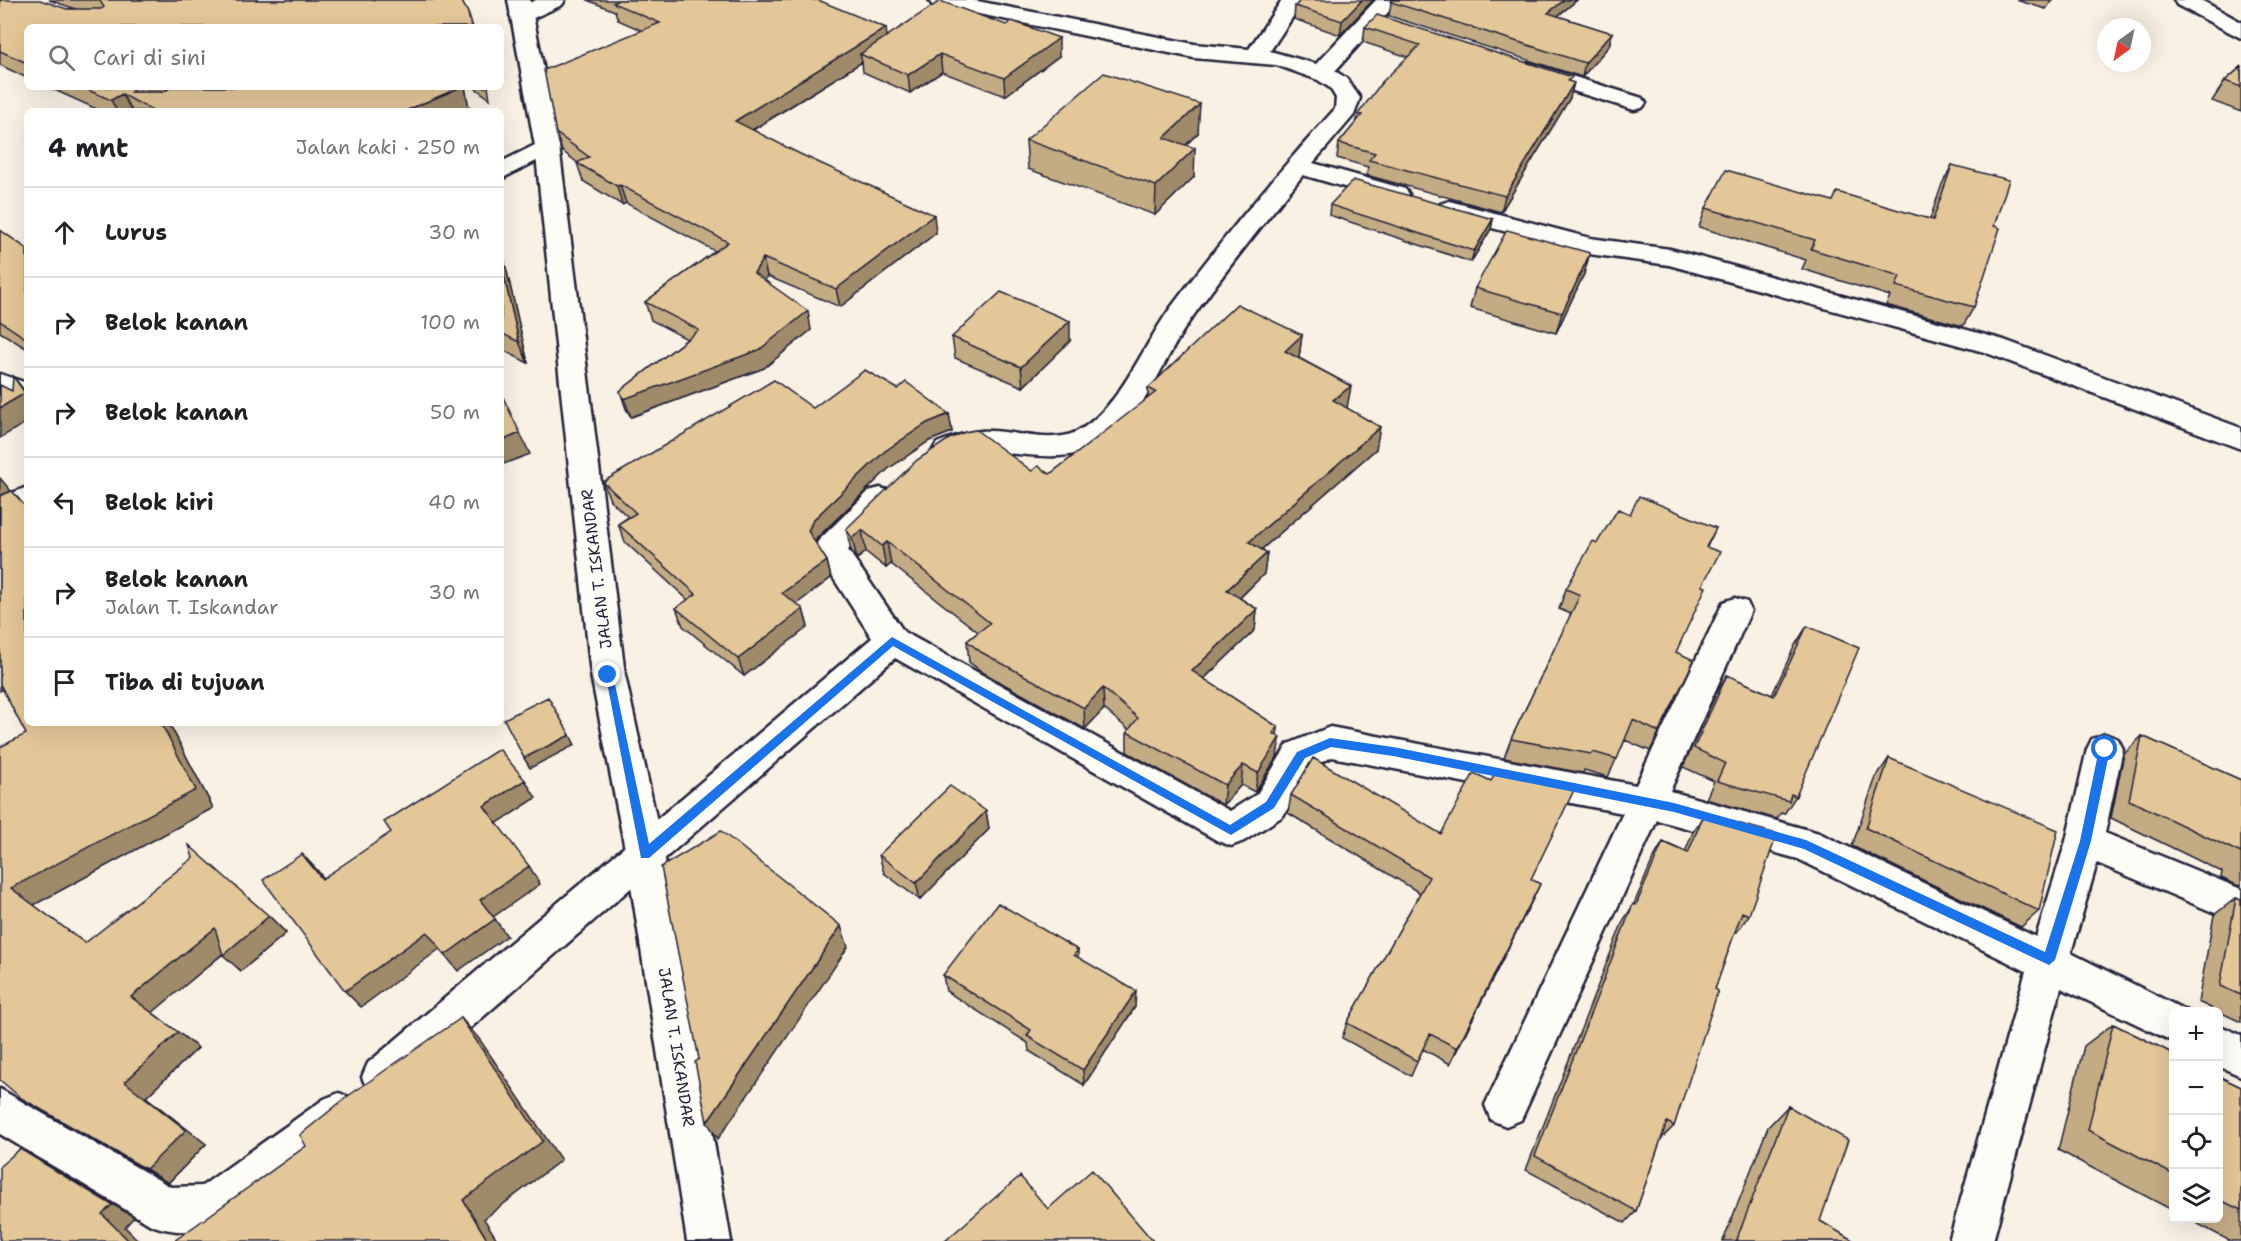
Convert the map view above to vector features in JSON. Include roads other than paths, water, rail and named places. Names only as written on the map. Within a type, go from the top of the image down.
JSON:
[{"type":"street","points":[[520,7],[554,0]]},
{"type":"street","points":[[928,461],[959,443],[977,440],[1068,447],[1091,437],[1128,400],[1178,317],[1297,166],[1346,110],[1348,98],[1338,83],[1320,73],[1279,59],[1194,51],[940,0]]},
{"type":"street","points":[[1255,58],[1293,0]]},
{"type":"street","points":[[1320,73],[1388,0]]},
{"type":"street","points":[[2185,0],[2241,31]]},
{"type":"street","name":"JALAN T. ISKANDAR","points":[[520,7],[547,146],[608,675],[645,854],[709,1241]]},
{"type":"street","points":[[1370,19],[1392,26]]},
{"type":"street","points":[[1513,64],[1635,103]]},
{"type":"street","points":[[504,170],[547,146]]},
{"type":"street","points":[[1297,166],[1589,246],[1670,257],[1994,346],[2241,439]]},
{"type":"street","points":[[0,384],[16,389],[24,397]]},
{"type":"street","points":[[896,487],[830,548],[892,641],[1231,830],[1270,805],[1301,755],[1330,742],[1393,752],[1644,802],[1806,845],[2049,960],[2169,1020]]},
{"type":"street","points":[[0,512],[24,500]]},
{"type":"street","points":[[1506,1105],[1644,802],[1735,611]]},
{"type":"street","points":[[0,1110],[167,1209],[209,1208],[326,1126],[892,641]]},
{"type":"street","points":[[1971,1241],[2049,960],[2085,841],[2105,749]]},
{"type":"street","points":[[2085,841],[2241,906]]},
{"type":"street","points":[[2223,1047],[2241,1056]]}]
